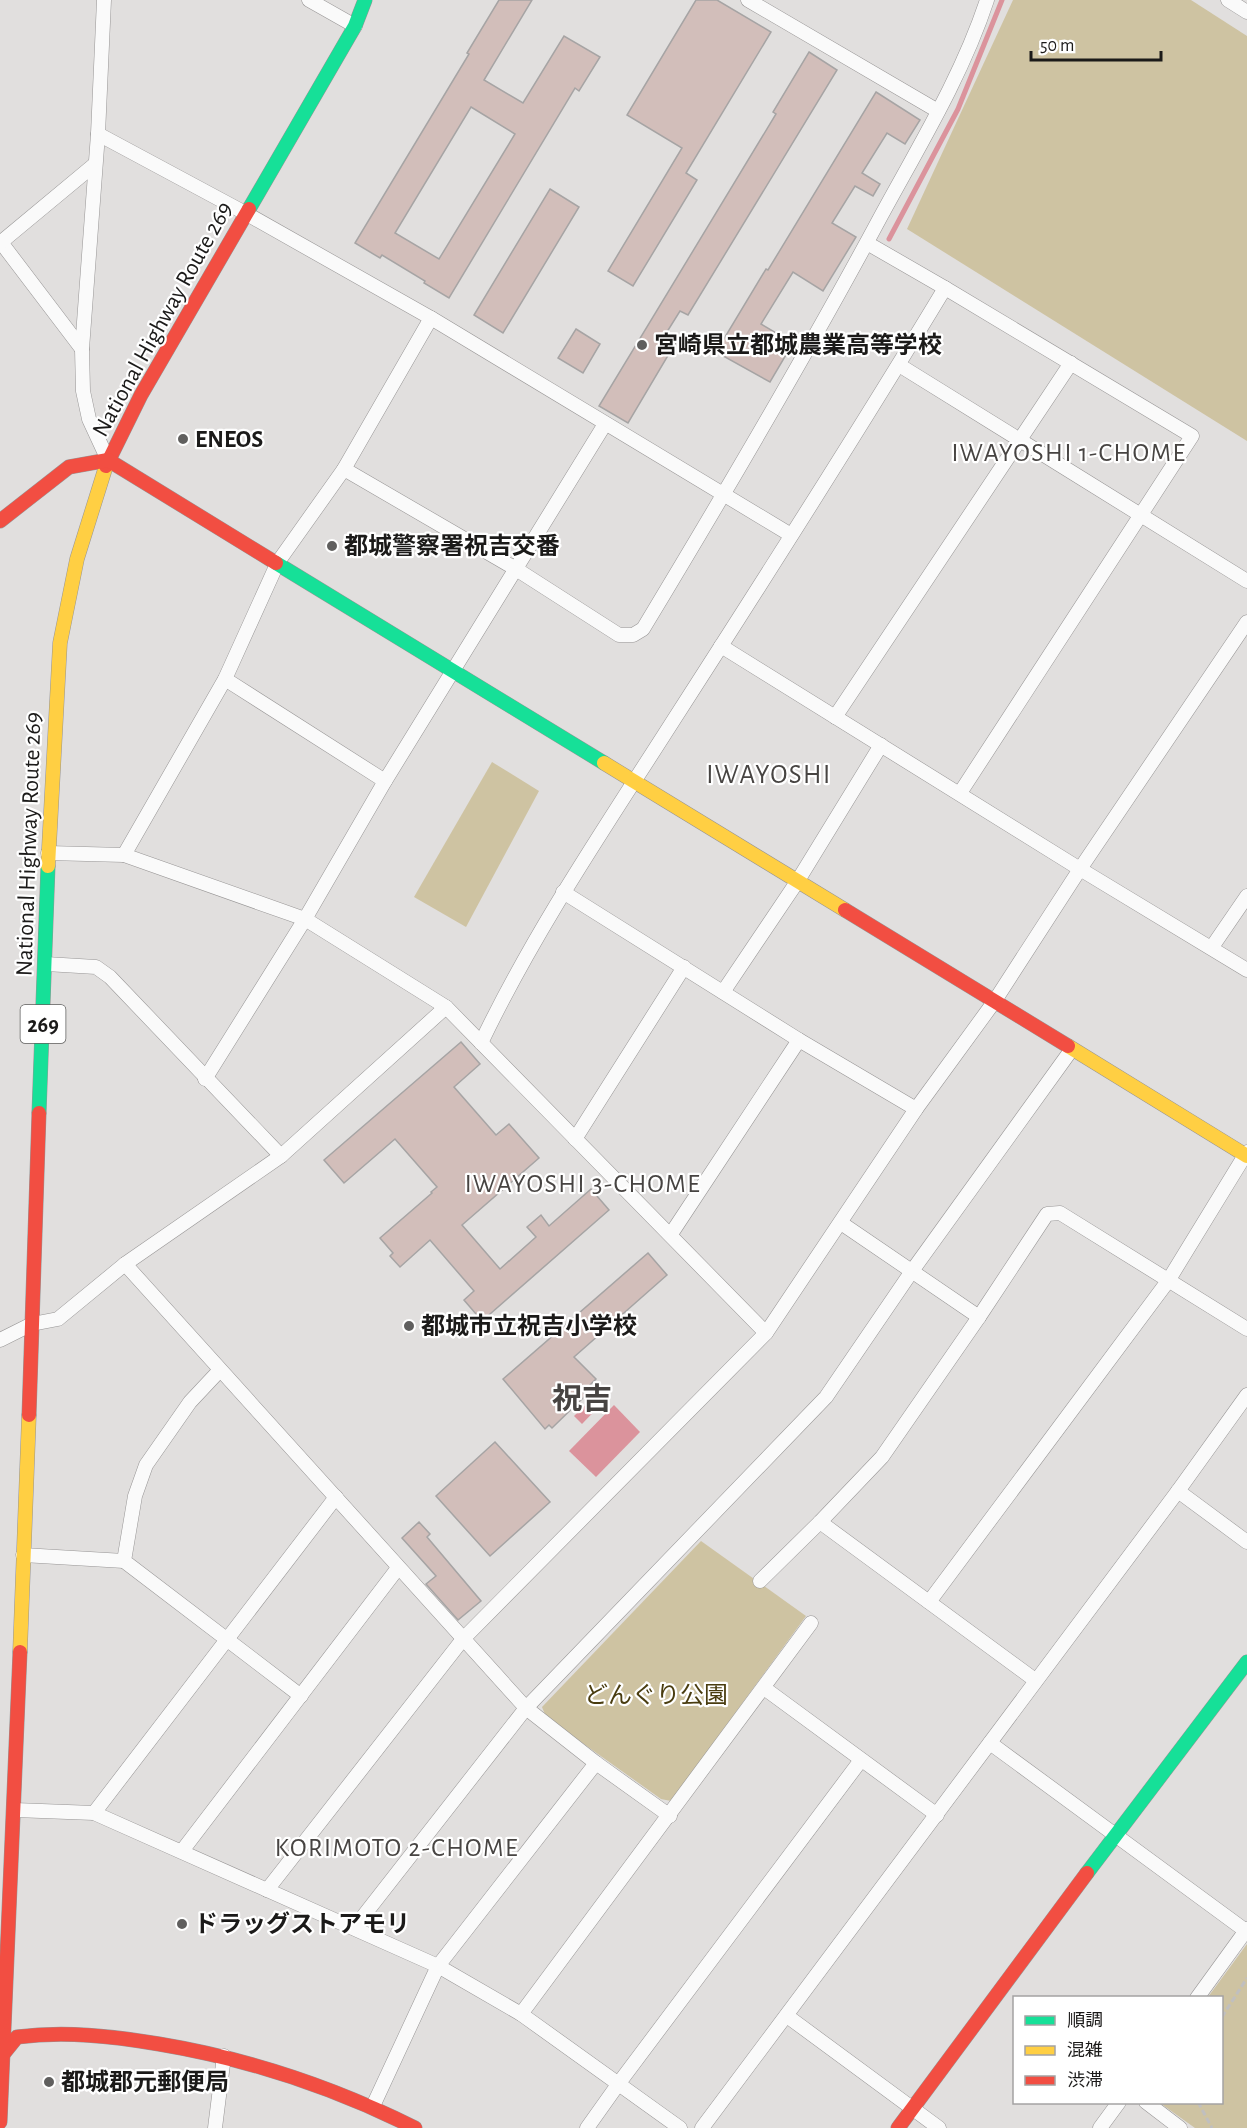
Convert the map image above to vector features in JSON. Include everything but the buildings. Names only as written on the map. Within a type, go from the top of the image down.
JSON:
[{"type":"main road","name":"National Highway Route 269","points":[[0,2122],[1,2056],[15,1810],[46,964],[48,853],[60,643],[77,559],[108,460],[146,385],[204,283],[247,214],[355,26],[365,0]]},
{"type":"main road","points":[[0,521],[69,467],[108,460],[1246,1154]]},
{"type":"main road","points":[[898,2128],[1115,1835],[1247,1662]]},
{"type":"main road","points":[[1,2056],[17,2037],[76,2032],[176,2046],[224,2056],[280,2072],[373,2106],[415,2128]]},
{"type":"street","points":[[104,0],[98,134],[82,349],[83,392],[89,419],[108,460]]},
{"type":"street","points":[[309,0],[355,26]]},
{"type":"street","points":[[748,0],[938,111]]},
{"type":"street","points":[[344,469],[516,569],[619,634],[633,635],[643,629],[724,494],[867,243],[975,38],[987,0]]},
{"type":"street","points":[[1228,0],[1247,12]]},
{"type":"street","points":[[98,134],[247,214],[430,318],[791,535]]},
{"type":"street","points":[[82,349],[0,242],[94,165]]},
{"type":"street","points":[[867,243],[1192,436],[960,793]]},
{"type":"street","points":[[481,1043],[500,1004],[563,892],[899,365],[945,288]]},
{"type":"street","points":[[124,855],[225,679],[278,562],[344,469],[430,318]]},
{"type":"street","points":[[835,717],[1071,363]]},
{"type":"street","points":[[899,365],[1247,581]]},
{"type":"street","points":[[206,1079],[605,424]]},
{"type":"street","points":[[267,1890],[463,1639],[766,1333],[916,1109],[994,1002],[1080,869],[1242,640],[1247,622]]},
{"type":"street","points":[[721,646],[1080,869],[1247,969]]},
{"type":"street","points":[[225,679],[385,782]]},
{"type":"street","points":[[723,992],[797,882],[881,745]]},
{"type":"street","points":[[48,853],[124,855],[305,919],[446,1006],[766,1333]]},
{"type":"street","points":[[563,892],[799,1040],[916,1109]]},
{"type":"street","points":[[1212,947],[1247,896]]},
{"type":"street","points":[[46,964],[96,967],[110,977],[281,1156]]},
{"type":"street","points":[[575,1138],[684,967]]},
{"type":"street","points":[[0,1340],[32,1324],[58,1319],[125,1264],[281,1156],[446,1006]]},
{"type":"street","points":[[671,1234],[799,1040]]},
{"type":"street","points":[[354,1928],[526,1708],[826,1397],[912,1271],[1072,1049]]},
{"type":"street","points":[[929,1602],[1168,1281],[1246,1154]]},
{"type":"street","points":[[760,1581],[882,1457],[1047,1214],[1060,1213],[1247,1329]]},
{"type":"street","points":[[841,1223],[979,1317]]},
{"type":"street","points":[[125,1264],[526,1708],[596,1763],[670,1815]]},
{"type":"street","points":[[123,1561],[135,1496],[146,1464],[190,1402],[220,1370]]},
{"type":"street","points":[[702,2128],[1178,1491],[1247,1395]]},
{"type":"street","points":[[1178,1491],[1247,1542]]},
{"type":"street","points":[[94,1813],[336,1497]]},
{"type":"street","points":[[820,1522],[1035,1680]]},
{"type":"street","points":[[23,1555],[123,1561],[301,1696]]},
{"type":"street","points":[[182,1851],[398,1568]]},
{"type":"street","points":[[521,2013],[812,1623]]},
{"type":"street","points":[[765,1688],[937,1815]]},
{"type":"street","points":[[990,1743],[1246,1930],[1198,1996]]},
{"type":"street","points":[[587,2128],[861,1760]]},
{"type":"street","points":[[373,2106],[438,1966],[596,1763]]},
{"type":"street","points":[[15,1810],[94,1813],[438,1966],[521,2013],[680,2128]]},
{"type":"street","points":[[787,2016],[939,2128]]},
{"type":"street","points":[[215,2128],[224,2056]]},
{"type":"street","points":[[1100,2128],[1118,2104]]},
{"type":"street","points":[[1147,2104],[1180,2128]]},
{"type":"path","points":[[1223,2014],[1247,1978]]},
{"type":"path","points":[[1199,2104],[1212,2128]]},
{"type":"green space","points":[[1013,0],[1191,0],[1247,36],[1247,441],[907,229]]},
{"type":"green space","points":[[492,762],[539,791],[466,927],[414,897]]},
{"type":"green space","name":"どんぐり公園","points":[[701,1541],[806,1616],[671,1801],[661,1799],[546,1717],[542,1707]]},
{"type":"green space","points":[[1247,1944],[1247,2128],[1195,2128],[1161,2104],[1223,2104],[1223,1996],[1209,1996]]},
{"type":"shaded area","points":[[599,1392],[606,1399],[582,1424],[574,1416]]},
{"type":"shaded area","points":[[614,1405],[640,1432],[596,1477],[569,1451]]},
{"type":"waterway","points":[[889,239],[958,109],[1002,0]]},
{"type":"traffic: fast","points":[[249,209],[355,26],[365,0]]},
{"type":"traffic: fast","points":[[276,563],[604,763]]},
{"type":"traffic: fast","points":[[39,1113],[48,866]]},
{"type":"traffic: fast","points":[[1087,1873],[1247,1662]]},
{"type":"traffic: slow","points":[[48,866],[60,643],[77,559],[106,466]]},
{"type":"traffic: slow","points":[[604,763],[845,910]]},
{"type":"traffic: slow","points":[[1068,1046],[1247,1156]]},
{"type":"traffic: slow","points":[[20,1652],[29,1415]]},
{"type":"traffic: jam","points":[[106,466],[141,395],[249,209]]},
{"type":"traffic: jam","points":[[0,521],[69,467],[108,460],[276,563]]},
{"type":"traffic: jam","points":[[845,910],[1068,1046]]},
{"type":"traffic: jam","points":[[29,1415],[39,1113]]},
{"type":"traffic: jam","points":[[0,2122],[20,1652]]},
{"type":"traffic: jam","points":[[898,2128],[1087,1873]]},
{"type":"traffic: jam","points":[[0,2058],[17,2037],[35,2035],[88,2035],[159,2044],[258,2066],[290,2076],[322,2087],[415,2128]]},
{"type":"place","name":"宮崎県立都城農業高等学校","points":[[642,345]]},
{"type":"place","name":"ENEOS","points":[[183,439]]},
{"type":"place","name":"都城警察署祝吉交番","points":[[332,546]]},
{"type":"place","name":"都城市立祝吉小学校","points":[[409,1326]]},
{"type":"place","name":"ドラッグストアモリ","points":[[182,1924]]},
{"type":"place","name":"都城郡元郵便局","points":[[49,2082]]},
{"type":"district","name":"IWAYOSHI 1-CHOME","points":[[1069,452]]},
{"type":"district","name":"IWAYOSHI","points":[[769,774]]},
{"type":"district","name":"IWAYOSHI 3-CHOME","points":[[583,1183]]},
{"type":"district","name":"祝吉","points":[[582,1399]]},
{"type":"district","name":"KORIMOTO 2-CHOME","points":[[397,1847]]}]
